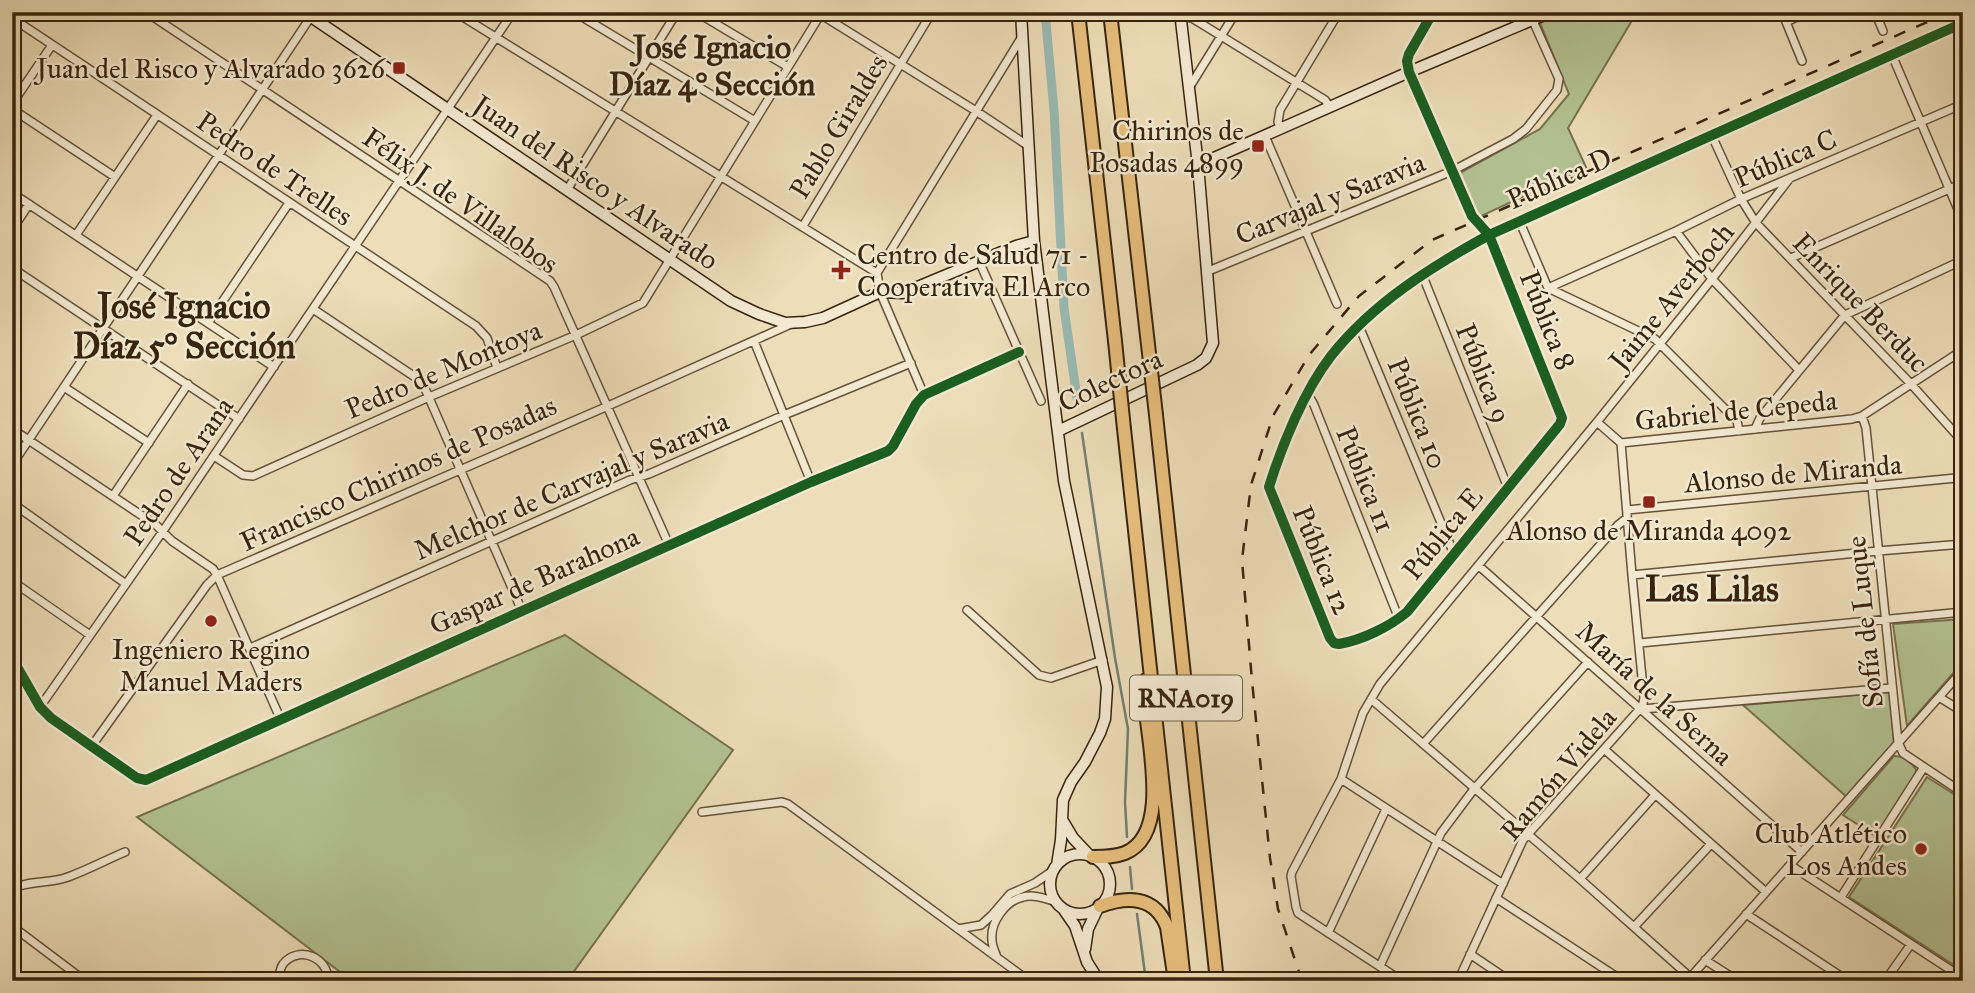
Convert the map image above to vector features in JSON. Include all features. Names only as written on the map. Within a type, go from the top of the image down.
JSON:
[{"type":"highway","name":"RNA019","points":[[1078,12],[1184,981]]},
{"type":"highway","name":"RNA019","points":[[1110,12],[1217,981]]},
{"type":"highway","points":[[1091,856],[1127,853],[1143,838],[1149,826],[1153,794],[1145,699],[1148,644]]},
{"type":"highway","points":[[1099,907],[1119,900],[1133,899],[1156,910],[1167,927],[1175,981]]},
{"type":"main road","name":"Colectora","points":[[1021,12],[1034,241],[1058,431],[1197,365],[1206,358],[1213,342],[1198,165],[1180,14]]},
{"type":"main road","points":[[1198,165],[1530,16],[1551,12]]},
{"type":"main road","name":"Juan del Risco y Alvarado","points":[[310,14],[731,301],[766,316],[792,323],[823,318],[880,292],[903,293],[1034,241]]},
{"type":"main road","points":[[1058,431],[1064,481],[1107,687],[1105,719],[1095,745],[1066,791],[1062,840],[1051,887],[1059,905],[1075,926],[1091,970],[1099,981]]},
{"type":"main road","points":[[1062,817],[1073,838],[1105,867],[1110,880],[1108,894],[1088,929],[1084,953]]},
{"type":"main road","points":[[1056,868],[1062,860],[1074,855],[1091,856]]},
{"type":"main road","points":[[1059,905],[1068,911],[1081,914],[1099,907]]},
{"type":"street","name":"Félix J. de Villalobos","points":[[146,12],[545,277],[554,287],[669,545]]},
{"type":"street","points":[[455,12],[877,273]]},
{"type":"street","name":"Pedro de Arana","points":[[40,707],[163,531],[513,12]]},
{"type":"street","points":[[574,12],[755,121]]},
{"type":"street","points":[[567,190],[677,12]]},
{"type":"street","points":[[696,12],[788,67]]},
{"type":"street","name":"Pablo Giraldes","points":[[803,226],[932,12]]},
{"type":"street","points":[[1189,89],[1236,12]]},
{"type":"street","points":[[1281,129],[1278,115],[1339,12]]},
{"type":"street","points":[[1409,72],[1409,54],[1433,12]]},
{"type":"street","points":[[1782,12],[1802,61]]},
{"type":"street","points":[[1786,22],[1808,12]]},
{"type":"street","points":[[1875,12],[1883,31]]},
{"type":"street","points":[[821,13],[1027,145]]},
{"type":"street","name":"Pedro de Montoya","points":[[214,456],[243,475],[253,476],[643,303],[821,13]]},
{"type":"street","points":[[12,465],[310,14]]},
{"type":"street","points":[[1180,14],[1192,18],[1325,100],[1330,107]]},
{"type":"street","name":"Carvajal y Saravia","points":[[1206,272],[1452,171],[1518,136],[1556,90],[1559,79],[1530,16]]},
{"type":"street","name":"Pedro de Trelles","points":[[12,18],[476,326],[487,338],[497,368]]},
{"type":"street","name":"Pública D","points":[[1269,487],[1299,412],[1332,354],[1402,287],[1489,234],[1963,23]]},
{"type":"street","points":[[1019,352],[924,395],[880,292],[877,273],[1023,35]]},
{"type":"street","points":[[52,45],[12,106],[115,177]]},
{"type":"street","points":[[1892,55],[1963,221]]},
{"type":"street","name":"Pública 8","points":[[1409,72],[1472,216],[1489,234],[1561,412],[1560,424]]},
{"type":"street","name":"Pública C","points":[[1548,288],[1741,199],[1963,104]]},
{"type":"street","points":[[76,235],[157,115]]},
{"type":"street","points":[[1265,136],[1337,304]]},
{"type":"street","name":"Enrique Berduc","points":[[1712,136],[1741,199],[1756,223],[1963,442]]},
{"type":"street","name":"Jaime Averboch","points":[[1328,933],[1296,910],[1292,872],[1340,779],[1363,713],[1380,684],[1597,422],[1790,178]]},
{"type":"street","points":[[1791,258],[1963,183]]},
{"type":"street","points":[[12,193],[274,367]]},
{"type":"street","points":[[208,323],[289,203]]},
{"type":"street","points":[[12,230],[29,204]]},
{"type":"street","points":[[1519,220],[1548,288],[1643,332],[1660,344],[1737,421],[1739,431]]},
{"type":"street","points":[[1676,230],[1712,279],[1798,369]]},
{"type":"street","points":[[1755,429],[1760,418],[1798,369],[1845,315],[1963,260]]},
{"type":"street","points":[[979,261],[1041,401]]},
{"type":"street","points":[[12,268],[239,419]]},
{"type":"street","name":"Pública 9","points":[[1422,274],[1508,488]]},
{"type":"street","points":[[313,309],[418,379],[429,397],[522,611]]},
{"type":"street","name":"Francisco Chirinos de Posadas","points":[[90,747],[207,585],[218,575],[792,323]]},
{"type":"street","name":"Pública 10","points":[[1359,326],[1454,554]]},
{"type":"street","points":[[754,341],[811,482]]},
{"type":"street","name":"Gabriel de Cepeda","points":[[1620,443],[1852,419],[1862,416],[1963,350]]},
{"type":"street","points":[[1954,356],[1963,365]]},
{"type":"street","name":"Melchor de Carvajal y Saravia","points":[[250,648],[639,477],[911,362]]},
{"type":"street","points":[[113,496],[188,384]]},
{"type":"street","points":[[65,387],[149,443]]},
{"type":"street","name":"Pública 11","points":[[1308,394],[1399,619]]},
{"type":"street","name":"Gaspar de Barahona","points":[[90,747],[140,780],[146,780],[811,482],[888,451],[924,395]]},
{"type":"street","name":"Sofía de Luque","points":[[1862,416],[1866,428],[1898,742],[1903,753],[1963,793]]},
{"type":"street","points":[[1597,422],[1620,443],[1640,643],[1643,709]]},
{"type":"street","name":"Pública E","points":[[1339,644],[1399,619],[1417,602],[1560,424]]},
{"type":"street","points":[[12,429],[113,496],[213,569],[280,718]]},
{"type":"street","name":"Alonso de Miranda","points":[[1627,514],[1956,478],[1963,475]]},
{"type":"street","name":"Pública 12","points":[[1269,487],[1330,639],[1339,644]]},
{"type":"street","points":[[12,503],[126,584]]},
{"type":"street","points":[[1423,744],[1627,514]]},
{"type":"street","points":[[1632,575],[1963,544]]},
{"type":"street","name":"María de la Serna","points":[[1479,566],[1802,852]]},
{"type":"street","points":[[12,581],[90,635]]},
{"type":"street","points":[[967,610],[1039,676],[1051,678],[1103,660]]},
{"type":"street","points":[[1640,643],[1963,612]]},
{"type":"street","points":[[12,658],[40,707],[90,747]]},
{"type":"street","points":[[1380,966],[1441,833],[1474,789],[1588,662]]},
{"type":"street","points":[[1371,699],[1580,879],[1689,979],[1963,670]]},
{"type":"street","name":"Ramón Videla","points":[[1458,981],[1520,846],[1637,712],[1643,709],[1891,688]]},
{"type":"street","points":[[1939,697],[1963,712]]},
{"type":"street","points":[[1604,750],[1766,892]]},
{"type":"street","points":[[1841,897],[1924,767]]},
{"type":"street","points":[[1340,779],[1503,884]]},
{"type":"street","points":[[1580,879],[1655,795]]},
{"type":"street","points":[[702,813],[782,802],[788,804],[1029,981]]},
{"type":"street","points":[[1386,809],[1328,933],[1402,981]]},
{"type":"street","points":[[1634,927],[1711,844]]},
{"type":"street","points":[[12,889],[19,885],[67,877],[125,852]]},
{"type":"street","points":[[1790,865],[1963,978]]},
{"type":"street","points":[[958,929],[981,925],[1010,894],[1029,886],[1056,868]]},
{"type":"street","points":[[998,957],[991,940],[996,920],[1005,908],[1022,897],[1038,897],[1059,905]]},
{"type":"street","points":[[1496,898],[1623,981]]},
{"type":"street","points":[[1746,914],[1849,981]]},
{"type":"street","points":[[12,926],[85,981]]},
{"type":"street","points":[[1885,981],[1911,944]]},
{"type":"street","points":[[278,981],[282,965],[295,955],[306,954],[324,965],[328,981]]},
{"type":"street","points":[[1470,954],[1510,981]]},
{"type":"street","points":[[1705,960],[1738,981]]},
{"type":"green space","points":[[1564,12],[1637,12],[1568,128],[1586,167],[1477,218],[1458,174],[1540,129],[1569,94],[1540,23]]},
{"type":"green space","points":[[1963,619],[1963,662],[1907,726],[1893,624]]},
{"type":"green space","points":[[565,635],[733,750],[567,981],[352,981],[137,817]]},
{"type":"green space","points":[[1890,692],[1894,744],[1848,798],[1743,705]]},
{"type":"green space","points":[[1894,756],[1909,762],[1918,774],[1877,837],[1843,815]]},
{"type":"green space","name":"Club Atlético Los Andes","points":[[1927,777],[1963,800],[1963,971],[1849,897]]},
{"type":"waterway","points":[[1045,12],[1054,110],[1064,308],[1077,398]]},
{"type":"waterway","points":[[1082,433],[1128,729],[1125,802],[1127,837]]},
{"type":"waterway","points":[[1130,867],[1132,889]]},
{"type":"waterway","points":[[1137,914],[1146,981]]},
{"type":"railway","points":[[1302,981],[1278,909],[1270,858],[1242,560],[1251,485],[1273,416],[1309,355],[1359,296],[1432,240],[1950,12]]},
{"type":"cycle path","points":[[1433,12],[1409,54],[1409,72],[1472,216],[1489,235],[1562,418],[1560,424],[1407,612],[1375,632],[1339,644],[1330,638],[1269,487],[1287,436],[1321,370],[1365,319],[1404,288],[1489,235],[1963,23]]},
{"type":"cycle path","points":[[12,658],[40,707],[51,718],[137,778],[146,780],[811,482],[888,451],[924,395],[1019,352]]},
{"type":"place","name":"Juan del Risco y Alvarado 3626","points":[[399,68]]},
{"type":"place","name":"Chirinos de Posadas 4899","points":[[1258,146]]},
{"type":"place","name":"Centro de Salud 71 - Cooperativa El Arco","points":[[841,270]]},
{"type":"place","name":"Alonso de Miranda 4092","points":[[1649,502]]},
{"type":"place","name":"Ingeniero Regino Manuel Maders","points":[[211,621]]},
{"type":"place","name":"Club Atlético Los Andes","points":[[1921,849]]},
{"type":"district","name":"José Ignacio Díaz 4° Sección","points":[[712,66]]},
{"type":"district","name":"José Ignacio Díaz 5° Sección","points":[[184,326]]},
{"type":"district","name":"Las Lilas","points":[[1712,589]]}]
